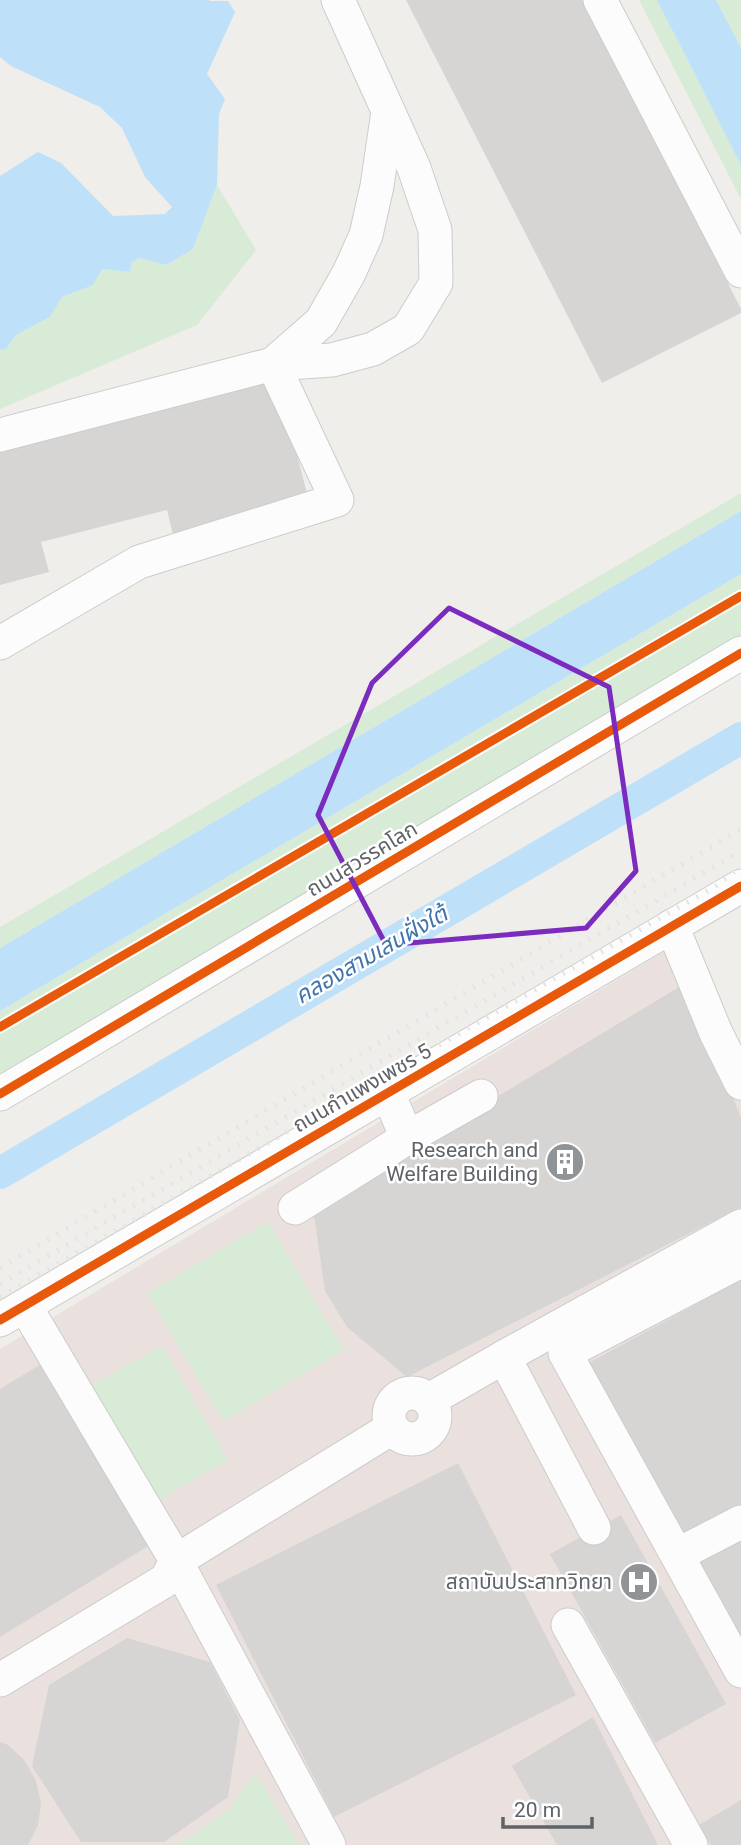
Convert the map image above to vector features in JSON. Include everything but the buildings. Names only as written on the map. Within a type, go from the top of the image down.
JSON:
[{"type":"street","points":[[0,436],[273,364],[332,360],[373,349],[408,329],[436,282],[435,230],[414,168],[338,0]]},
{"type":"street","points":[[600,0],[741,271]]},
{"type":"street","points":[[273,364],[321,322],[349,273],[366,235],[377,186],[388,112]]},
{"type":"street","points":[[0,643],[139,562],[337,500],[273,364]]},
{"type":"street","name":"ถนนสวรรคโลก","points":[[0,1094],[741,653]]},
{"type":"street","name":"ถนนกำแพงเพชร 5","points":[[12,1313],[741,886]]},
{"type":"street","points":[[672,926],[716,1033],[741,1083]]},
{"type":"street","points":[[388,1093],[407,1138]]},
{"type":"street","points":[[295,1208],[407,1138],[481,1096]]},
{"type":"street","points":[[0,1680],[166,1580],[176,1561],[391,1428],[411,1440],[427,1435],[435,1422],[435,1414],[429,1400],[741,1226]]},
{"type":"street","points":[[741,1261],[565,1353],[741,1671]]},
{"type":"street","points":[[12,1313],[176,1561],[329,1845]]},
{"type":"street","points":[[504,1357],[594,1528]]},
{"type":"street","points":[[677,1555],[741,1522]]},
{"type":"street","points":[[568,1625],[691,1845]]},
{"type":"highlighted area","points":[[449,608],[609,687],[636,871],[586,928],[386,945],[318,815],[372,683]]},
{"type":"shaded area","points":[[687,938],[741,1055],[741,1845],[0,1845],[0,1349]]},
{"type":"green space","points":[[639,0],[657,0],[741,165],[741,199]]},
{"type":"green space","points":[[716,0],[741,0],[741,48]]},
{"type":"green space","points":[[217,185],[256,250],[197,325],[0,409],[0,350],[6,349],[16,335],[50,317],[62,297],[92,285],[102,269],[130,272],[132,262],[140,258],[166,265],[193,249]]},
{"type":"green space","points":[[741,493],[741,511],[0,948],[0,927]]},
{"type":"green space","points":[[741,574],[741,640],[0,1076],[0,1011]]},
{"type":"green space","points":[[268,1222],[344,1350],[223,1421],[147,1293]]},
{"type":"green space","points":[[162,1346],[228,1460],[153,1503],[87,1388]]},
{"type":"green space","points":[[255,1772],[299,1845],[178,1845],[230,1809]]},
{"type":"water","points":[[0,0],[209,0],[228,1],[235,12],[207,74],[225,99],[219,114],[217,185],[193,249],[166,265],[140,258],[132,262],[130,272],[102,269],[93,285],[62,297],[50,317],[16,335],[6,349],[0,350],[0,176],[38,152],[61,163],[113,216],[165,214],[172,207],[145,177],[122,128],[100,107],[11,66],[0,57]]},
{"type":"water","points":[[657,0],[716,0],[741,48],[741,165]]},
{"type":"water","points":[[741,511],[741,574],[0,1011],[0,948]]},
{"type":"waterway","name":"คลองสามเสนฝั่งใต้","points":[[0,1173],[741,738]]},
{"type":"railway","points":[[0,1268],[741,829]]},
{"type":"railway","points":[[0,1284],[741,851]]},
{"type":"railway","points":[[0,1297],[716,886],[741,866]]},
{"type":"cycle path","points":[[0,1027],[741,596]]},
{"type":"cycle path","points":[[0,1094],[741,653]]},
{"type":"cycle path","points":[[0,1320],[741,886]]},
{"type":"place","name":"Research and Welfare Building","points":[[565,1162]]},
{"type":"place","name":"สถาบันประสาทวิทยา","points":[[639,1582]]}]
